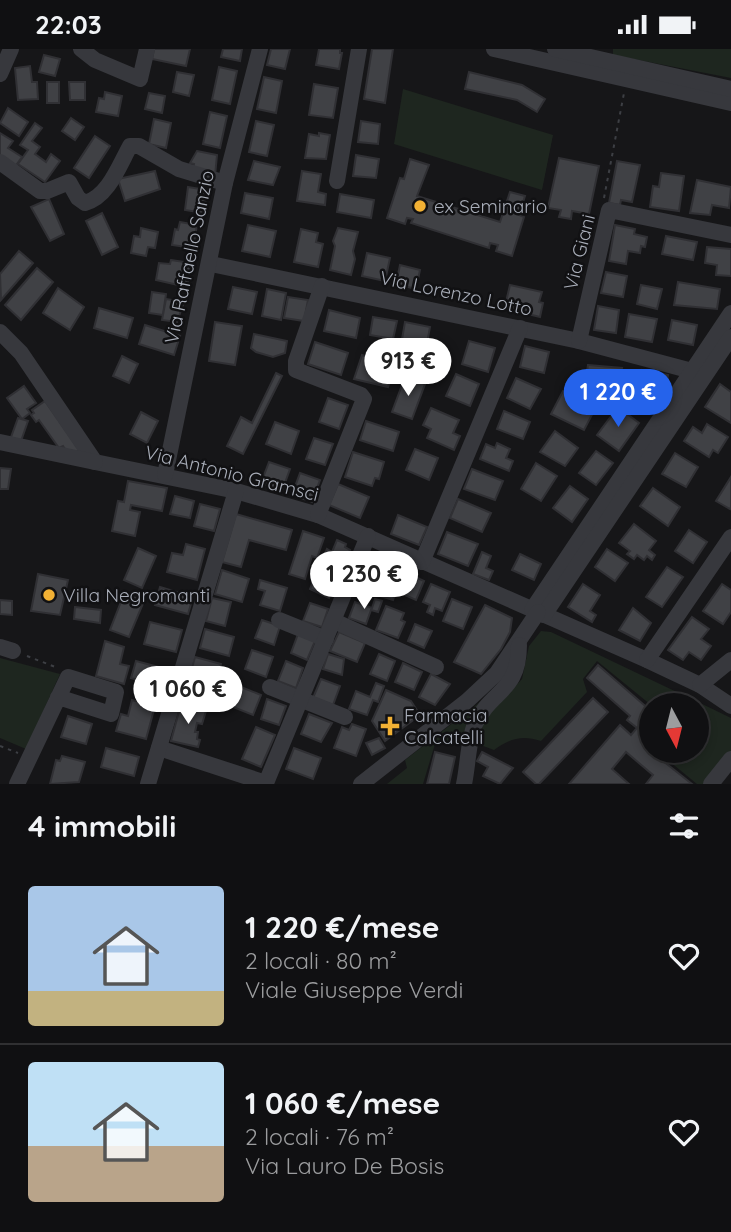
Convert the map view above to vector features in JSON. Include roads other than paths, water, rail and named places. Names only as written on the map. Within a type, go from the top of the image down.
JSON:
[{"type":"street","points":[[0,75],[11,49]]},
{"type":"street","points":[[81,49],[95,59],[140,79],[147,49]]},
{"type":"street","name":"Via Raffaello Sanzio","points":[[165,475],[211,264],[225,183],[260,49]]},
{"type":"street","points":[[337,181],[359,49]]},
{"type":"street","points":[[494,49],[731,103]]},
{"type":"street","points":[[555,49],[731,89]]},
{"type":"street","points":[[0,162],[40,191],[69,182],[78,198],[85,204],[99,197],[107,187],[130,146],[139,146],[179,169],[225,183]]},
{"type":"street","name":"Via Giani","points":[[579,341],[609,210],[731,235]]},
{"type":"street","name":"Via Lorenzo Lotto","points":[[211,264],[520,327],[692,371]]},
{"type":"street","points":[[318,515],[363,399],[361,395],[296,370],[296,361],[322,286]]},
{"type":"street","points":[[360,784],[467,701],[497,673],[731,313]]},
{"type":"street","points":[[422,562],[520,327]]},
{"type":"street","points":[[0,332],[22,353],[95,462]]},
{"type":"street","points":[[538,612],[731,337]]},
{"type":"street","name":"Via Antonio Gramsci","points":[[0,442],[236,491],[318,515],[647,660],[699,685],[731,706]]},
{"type":"street","points":[[148,784],[236,491]]},
{"type":"street","points":[[159,748],[265,783],[368,536]]},
{"type":"street","points":[[647,660],[731,537]]},
{"type":"street","points":[[279,620],[327,639]]},
{"type":"street","points":[[334,621],[436,667]]},
{"type":"street","points":[[464,784],[474,727],[515,674],[519,642]]},
{"type":"street","points":[[699,685],[731,660]]},
{"type":"street","points":[[17,784],[29,757],[58,697],[68,677],[116,692],[111,714],[58,697]]},
{"type":"street","points":[[270,687],[345,717]]},
{"type":"street","points":[[711,784],[731,759]]},
{"type":"place","name":"ex Seminario","points":[[420,206]]},
{"type":"place","name":"Villa Negromanti","points":[[49,595]]},
{"type":"place","name":"Farmacia Calcatelli","points":[[390,726]]}]
